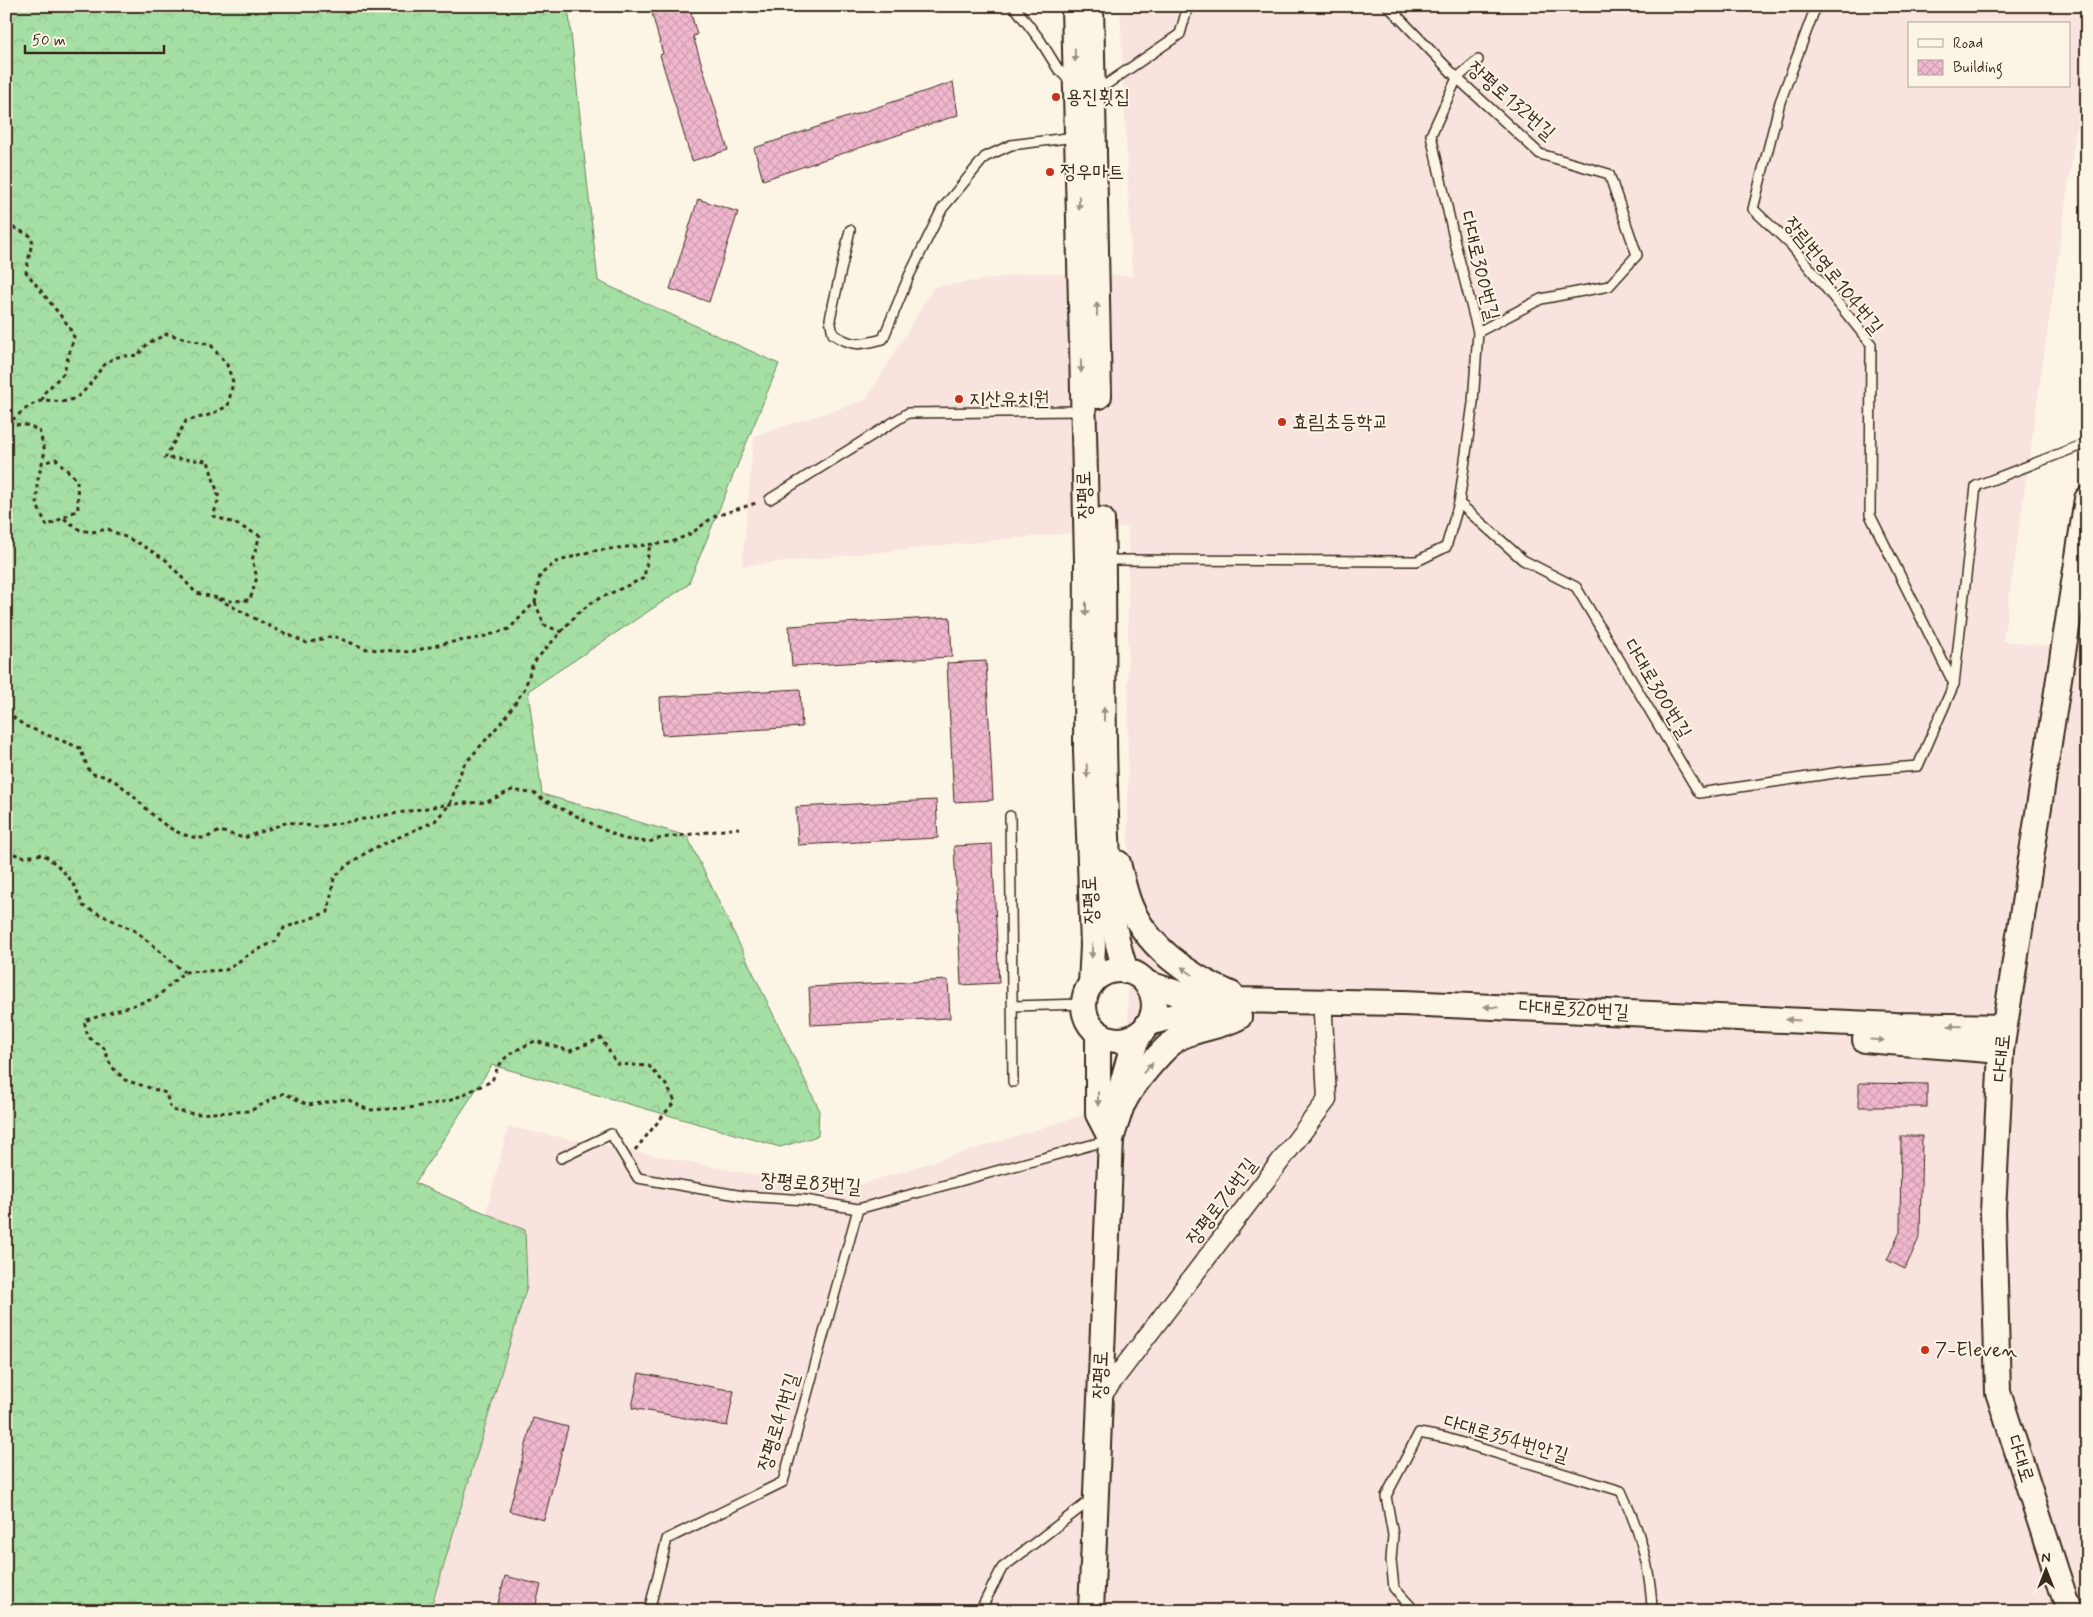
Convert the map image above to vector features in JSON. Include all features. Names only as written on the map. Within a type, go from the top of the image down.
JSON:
[{"type":"street","name":"장평로","points":[[1074,6],[1085,86]]},
{"type":"street","name":"장평로","points":[[1091,6],[1085,86],[1090,410],[1095,560],[1110,906],[1120,954],[1126,971]]},
{"type":"street","name":"다대로","points":[[2069,1611],[1998,1392],[1993,1212],[2001,1051],[2004,1027],[2085,528],[2087,500]]},
{"type":"street","name":"장평로","points":[[1088,994],[1093,946],[1086,751],[1095,560]]},
{"type":"street","points":[[1107,841],[1118,861],[1128,902],[1148,936],[1180,966],[1206,984],[1246,1006],[1228,1023],[1180,1038],[1144,1071],[1121,1108]]},
{"type":"street","points":[[1111,1139],[1121,1108],[1124,1075],[1154,1006],[1152,994],[1146,983],[1138,975],[1114,970],[1104,973],[1088,994],[1087,1020],[1098,1033],[1113,1039],[1125,1039],[1144,1028]]},
{"type":"street","name":"다대로320번길","points":[[1146,983],[1186,996],[1246,1006],[1324,1015],[1886,1041],[2001,1051]]},
{"type":"street","name":"다대로320번길","points":[[1144,1028],[1164,1018],[1182,1014],[1246,1006],[1404,1003],[1894,1025],[2004,1027]]},
{"type":"street","name":"장평로76번길","points":[[1100,1398],[1327,1100],[1324,1015]]},
{"type":"street","points":[[1098,1033],[1098,1114],[1111,1139]]},
{"type":"street","name":"장평로","points":[[1092,1611],[1095,1498],[1111,1139]]},
{"type":"lane","points":[[1014,6],[1040,40],[1058,69],[1085,86],[1107,84],[1180,34],[1188,6]]},
{"type":"lane","name":"장평로132번길","points":[[1388,6],[1457,78],[1540,154],[1609,174],[1637,255],[1609,286],[1541,299],[1478,332]]},
{"type":"lane","name":"장림번영로104번길","points":[[1816,6],[1780,102],[1753,209],[1791,245],[1871,344],[1870,515],[1954,684]]},
{"type":"lane","name":"다대로300번길","points":[[1478,60],[1457,78],[1431,135],[1456,247],[1478,332],[1473,403],[1459,503],[1523,560],[1576,587],[1699,793],[1842,772],[1918,766],[1954,684],[1976,486],[2087,443]]},
{"type":"lane","points":[[850,230],[830,319],[833,334],[849,344],[864,344],[883,340],[909,276],[942,208],[985,157],[1011,146],[1086,137]]},
{"type":"lane","points":[[770,500],[908,413],[1090,410]]},
{"type":"lane","points":[[1095,560],[1417,561],[1446,547],[1459,503]]},
{"type":"lane","points":[[1010,816],[1013,1082]]},
{"type":"lane","points":[[1013,1006],[1088,994]]},
{"type":"lane","name":"장평로83번길","points":[[561,1158],[612,1134],[638,1178],[743,1196],[806,1200],[858,1209],[1111,1139]]},
{"type":"lane","name":"장평로41번길","points":[[649,1611],[667,1539],[783,1482],[858,1209]]},
{"type":"lane","name":"다대로354번안길","points":[[1415,1611],[1394,1588],[1390,1560],[1393,1535],[1386,1496],[1420,1433],[1446,1438],[1620,1491],[1633,1516],[1652,1584],[1652,1611]]},
{"type":"lane","points":[[980,1611],[1002,1568],[1095,1498]]},
{"type":"path","points":[[6,224],[33,237],[26,272],[68,325],[74,337],[63,374],[45,392],[42,400]]},
{"type":"path","points":[[7,424],[27,408],[42,400],[64,403],[75,398],[87,390],[101,368],[114,358],[138,355],[148,344],[167,334],[211,345],[226,365],[233,382],[228,406],[210,415],[186,421],[165,458],[208,460],[219,498],[213,516],[234,523],[260,536],[252,560],[258,577],[250,600],[231,601],[196,593],[166,560],[140,544],[108,529],[92,532],[80,530],[62,517]]},
{"type":"path","points":[[7,424],[26,425],[39,430],[46,451],[42,463],[37,483],[37,505],[47,526],[78,510],[77,480],[56,459],[42,463]]},
{"type":"path","points":[[211,596],[275,630],[307,643],[333,636],[367,649],[410,652],[509,630],[534,602],[540,574],[556,562],[592,551],[635,548],[650,544],[672,542],[692,533],[712,517],[770,500]]},
{"type":"path","points":[[625,1158],[635,1150],[676,1102],[666,1085],[649,1066],[617,1064],[601,1038],[570,1051],[535,1041],[498,1062],[492,1081],[449,1101],[409,1108],[368,1110],[347,1099],[308,1106],[284,1093],[250,1111],[194,1114],[171,1110],[166,1093],[126,1080],[111,1066],[104,1048],[88,1037],[84,1021],[156,998],[184,972],[226,970],[251,953],[276,941],[284,928],[328,912],[334,878],[347,864],[372,849],[435,821],[450,804],[463,766],[505,718],[525,688],[533,663],[578,613],[594,601],[644,578],[650,544]]},
{"type":"path","points":[[534,602],[544,625],[562,632]]},
{"type":"path","points":[[6,712],[25,726],[80,748],[90,773],[108,777],[138,801],[154,819],[180,832],[204,838],[220,831],[244,838],[288,822],[317,827],[450,804],[487,802],[512,790],[536,794],[542,799],[623,839],[649,842],[662,838],[739,828]]},
{"type":"path","points":[[6,852],[25,857],[43,854],[66,871],[77,889],[83,906],[137,932],[184,972]]},
{"type":"shaded area","points":[[1120,6],[2087,6],[2087,55],[2003,641],[2087,650],[2087,1611],[384,1611],[508,1127],[839,1191],[1128,1101],[1128,527],[742,566],[754,436],[866,400],[934,287],[1030,273],[1132,276]]},
{"type":"green space","points":[[6,6],[568,6],[598,281],[779,364],[688,585],[528,691],[542,794],[687,836],[819,1109],[818,1136],[780,1147],[492,1065],[415,1183],[525,1230],[527,1286],[430,1611],[6,1611]]},
{"type":"building","points":[[650,6],[689,6],[697,35],[693,36],[728,150],[692,161],[660,55],[663,54]]},
{"type":"building","points":[[953,82],[958,115],[763,180],[754,148]]},
{"type":"building","points":[[698,199],[738,212],[709,302],[670,289]]},
{"type":"building","points":[[950,617],[952,657],[792,666],[789,626]]},
{"type":"building","points":[[986,661],[993,800],[954,802],[947,663]]},
{"type":"building","points":[[800,689],[802,727],[662,735],[660,697]]},
{"type":"building","points":[[936,800],[938,838],[798,845],[796,807]]},
{"type":"building","points":[[992,844],[999,983],[961,985],[954,846]]},
{"type":"building","points":[[948,980],[950,1018],[811,1025],[809,987]]},
{"type":"building","points":[[1859,1083],[1927,1084],[1927,1107],[1859,1107]]},
{"type":"building","points":[[1901,1136],[1922,1136],[1920,1236],[1905,1269],[1887,1260],[1900,1232]]},
{"type":"building","points":[[639,1373],[734,1391],[727,1426],[632,1408]]},
{"type":"building","points":[[533,1418],[568,1427],[544,1520],[509,1511]]},
{"type":"building","points":[[505,1576],[541,1585],[534,1611],[496,1611]]},
{"type":"place","name":"용진횟집","points":[[1056,97]]},
{"type":"place","name":"정우마트","points":[[1050,172]]},
{"type":"place","name":"지산유치원","points":[[959,399]]},
{"type":"place","name":"효림초등학교","points":[[1282,422]]},
{"type":"place","name":"7-Eleven","points":[[1925,1350]]}]
